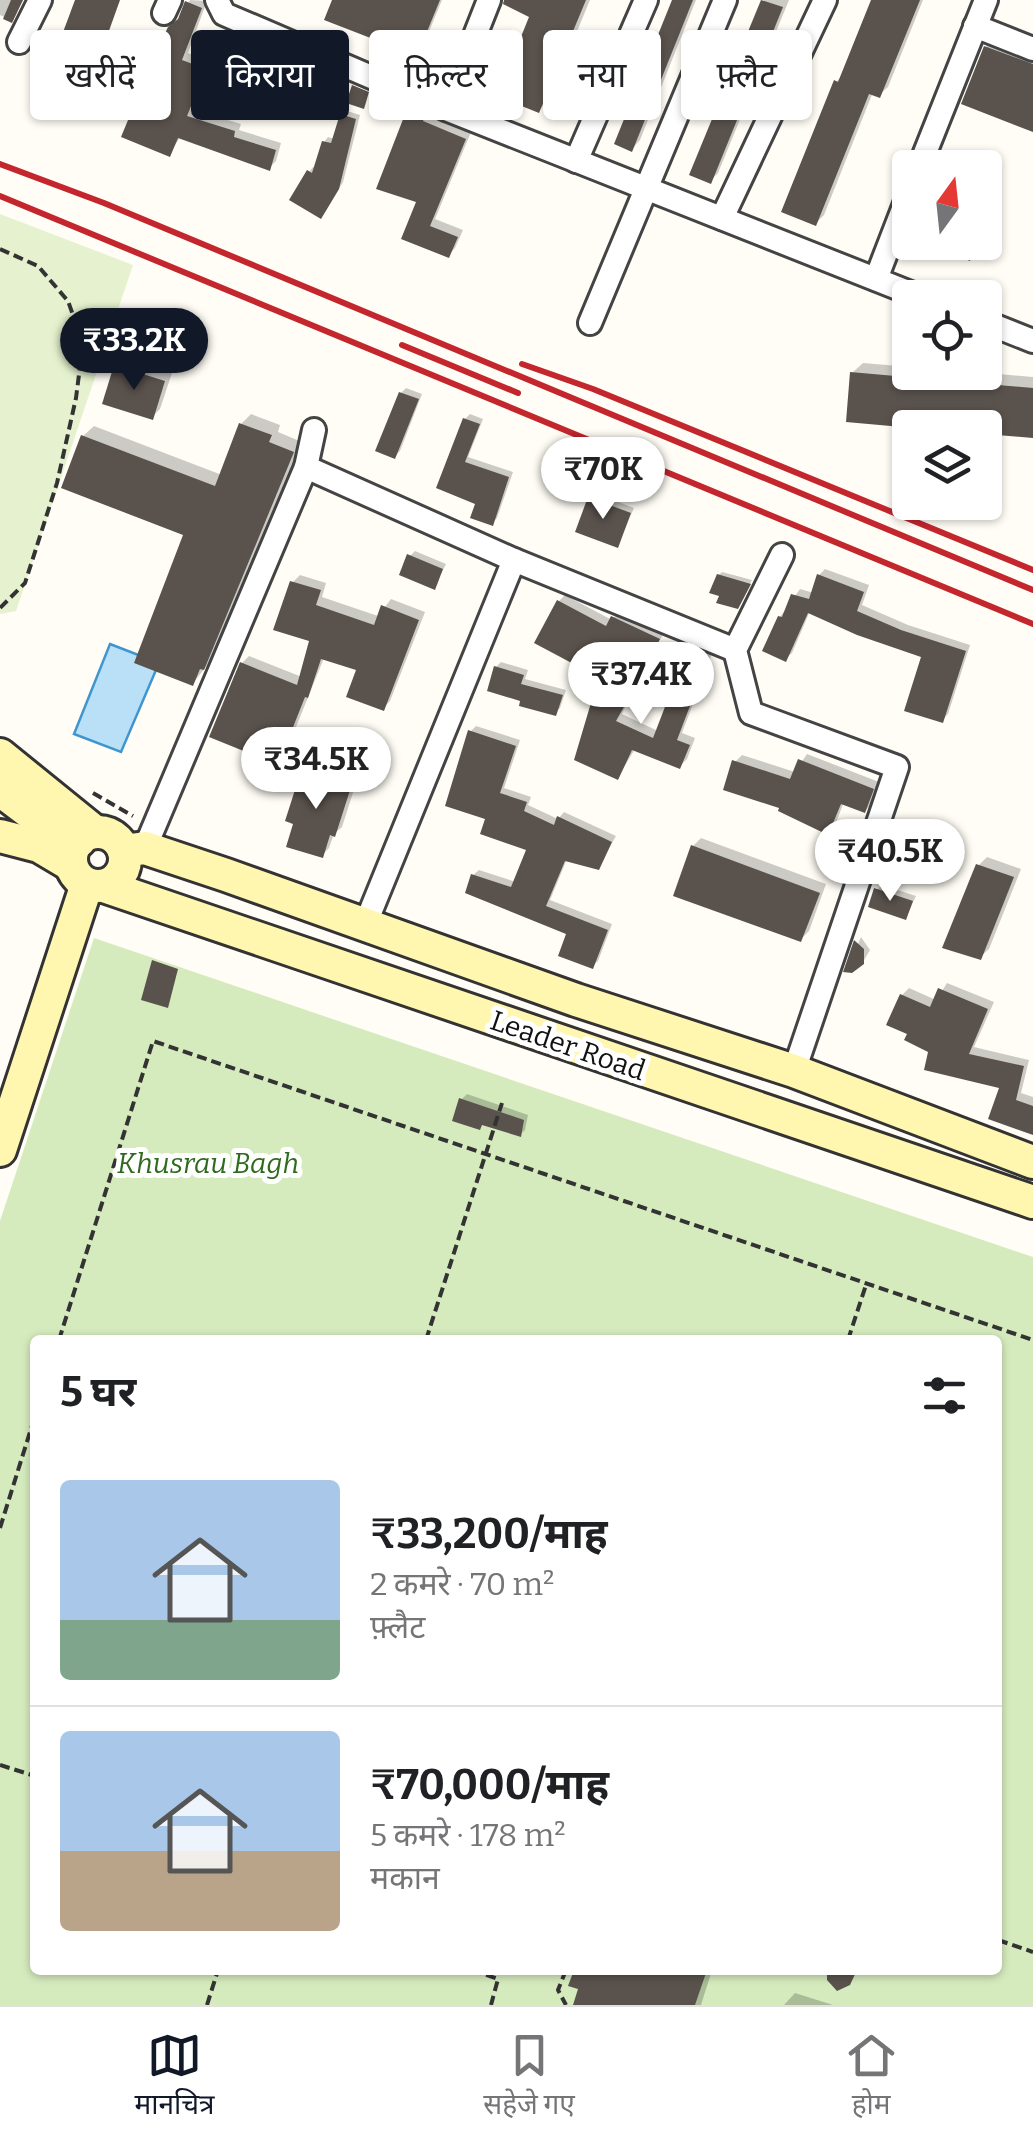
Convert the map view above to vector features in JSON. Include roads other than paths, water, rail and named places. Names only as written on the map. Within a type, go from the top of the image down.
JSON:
[{"type":"main road","points":[[0,754],[87,862]]},
{"type":"main road","points":[[1,799],[53,830],[87,862]]},
{"type":"main road","points":[[1,799],[39,846]]},
{"type":"main road","points":[[0,836],[87,862]]},
{"type":"main road","name":"Leader Road","points":[[1033,1162],[794,1072],[135,850],[113,836],[87,862],[1033,1202]]},
{"type":"main road","points":[[0,1150],[87,862]]},
{"type":"street","points":[[19,42],[40,0]]},
{"type":"street","points":[[217,0],[224,14],[369,76]]},
{"type":"street","points":[[477,30],[489,0]]},
{"type":"street","points":[[576,160],[646,0]]},
{"type":"street","points":[[590,323],[726,0]]},
{"type":"street","points":[[722,218],[825,0]]},
{"type":"street","points":[[926,150],[986,0]]},
{"type":"street","points":[[974,26],[1033,49]]},
{"type":"street","points":[[474,120],[892,286]]},
{"type":"street","points":[[876,279],[892,238]]},
{"type":"street","points":[[1002,329],[1033,341]]},
{"type":"street","points":[[135,850],[306,466],[314,430]]},
{"type":"street","points":[[306,466],[514,560],[736,650]]},
{"type":"street","points":[[782,555],[736,650],[751,712],[897,767],[794,1072]]},
{"type":"street","points":[[365,925],[514,560]]},
{"type":"water","points":[[110,644],[159,663],[121,752],[74,734]]},
{"type":"railway","points":[[0,164],[104,203],[1033,590]]},
{"type":"railway","points":[[0,196],[1033,624]]},
{"type":"railway","points":[[402,345],[518,393]]},
{"type":"railway","points":[[522,364],[593,389],[1033,570]]},
{"type":"park label","name":"Khusrau Bagh","points":[[208,1163]]}]
